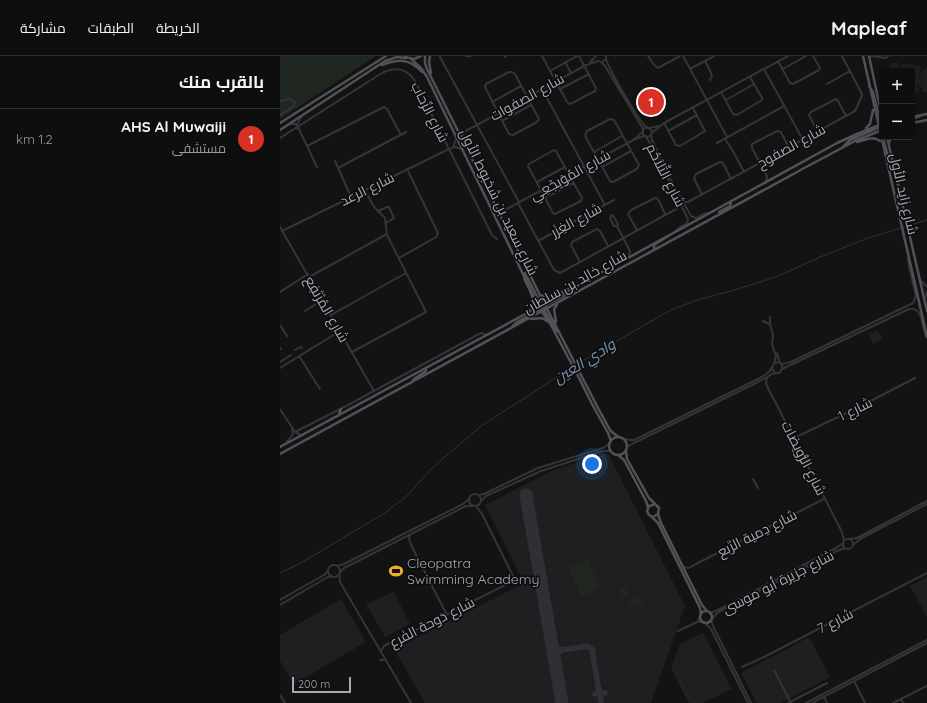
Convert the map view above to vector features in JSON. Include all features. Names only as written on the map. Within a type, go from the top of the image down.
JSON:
[{"type":"main road","points":[[280,123],[385,56]]},
{"type":"main road","points":[[280,130],[378,66],[394,58],[404,57],[411,59],[421,56]]},
{"type":"main road","name":"شارع سعيد بن شخبوط الأول","points":[[425,56],[426,66],[461,139],[540,295],[543,307],[551,325],[610,430],[619,437]]},
{"type":"main road","points":[[430,56],[429,62],[431,76]]},
{"type":"main road","name":"شارع زايد الأول","points":[[863,56],[873,107],[879,123]]},
{"type":"main road","points":[[871,56],[870,61],[879,105]]},
{"type":"main road","name":"شارع سعيد بن شخبوط الأول","points":[[411,59],[421,68],[427,77],[461,149],[523,272],[554,328],[559,332],[566,351]]},
{"type":"main road","points":[[378,66],[394,61],[405,61],[416,66],[427,77]]},
{"type":"main road","points":[[869,86],[873,92],[879,119]]},
{"type":"main road","points":[[857,134],[870,126],[873,107]]},
{"type":"main road","points":[[915,117],[927,114]]},
{"type":"main road","points":[[915,122],[927,120]]},
{"type":"main road","name":"شارع خالِد بن سلطان","points":[[281,447],[486,335],[543,307],[629,256],[766,182],[857,134],[879,128]]},
{"type":"main road","points":[[842,147],[850,140],[879,129]]},
{"type":"main road","name":"شارع خالِد بن سلطان","points":[[280,454],[525,321],[543,307],[563,300],[842,147],[879,129]]},
{"type":"main road","points":[[855,141],[876,138],[880,140],[882,146]]},
{"type":"main road","name":"شارع زايد الأول","points":[[882,140],[927,337]]},
{"type":"main road","points":[[884,140],[889,161],[894,170]]},
{"type":"main road","name":"شارع زايد الأول","points":[[887,140],[927,311]]},
{"type":"main road","points":[[888,146],[889,140]]},
{"type":"main road","points":[[716,216],[731,205],[730,202]]},
{"type":"main road","points":[[656,249],[654,246],[668,238],[672,233]]},
{"type":"main road","points":[[511,328],[517,322],[543,307],[521,268]]},
{"type":"main road","points":[[514,321],[532,308],[532,296],[525,281],[523,272]]},
{"type":"main road","points":[[540,295],[552,297],[577,286]]},
{"type":"main road","points":[[562,338],[554,320],[554,309],[563,300]]},
{"type":"main road","points":[[525,321],[543,318],[551,325]]},
{"type":"main road","points":[[449,356],[450,350]]},
{"type":"main road","points":[[411,383],[414,379],[426,371],[426,368]]},
{"type":"main road","points":[[403,375],[408,378]]},
{"type":"main road","name":"شارع سعيد بن شخبوط الأول","points":[[580,375],[592,404],[608,433],[610,442]]},
{"type":"main road","points":[[338,416],[341,409]]},
{"type":"main road","points":[[618,455],[623,454],[628,447],[624,439],[619,437],[614,438],[610,442],[611,451],[626,462],[646,500],[648,507],[647,512],[658,523],[699,606],[704,623],[708,623],[712,619],[703,606],[686,574],[660,521],[658,514],[659,508],[653,505],[628,460],[626,451]]},
{"type":"main road","points":[[648,507],[653,505]]},
{"type":"main road","points":[[651,516],[656,516],[658,514]]},
{"type":"main road","points":[[701,615],[708,612]]},
{"type":"street","points":[[466,56],[471,56]]},
{"type":"street","points":[[542,56],[550,71],[556,82],[568,103],[571,104],[596,90],[596,87],[578,56],[550,71]]},
{"type":"street","name":"شارع الصفوات","points":[[589,64],[596,56]]},
{"type":"street","name":"شارع التَّلاَحُم","points":[[596,56],[604,65],[643,131],[645,137],[650,141],[688,220],[687,223],[676,231]]},
{"type":"street","points":[[649,56],[654,66],[658,68],[680,56]]},
{"type":"street","points":[[683,56],[744,172]]},
{"type":"street","points":[[690,69],[714,56]]},
{"type":"street","points":[[648,128],[663,124],[788,56]]},
{"type":"street","points":[[783,69],[806,56]]},
{"type":"street","points":[[778,61],[790,84],[794,84],[819,70],[820,68],[813,56]]},
{"type":"street","name":"شارع الصفوح","points":[[683,202],[688,202],[702,195],[855,111],[862,93],[842,56]]},
{"type":"street","points":[[870,61],[871,56],[888,56]]},
{"type":"street","points":[[440,57],[556,272],[561,272],[666,214],[678,208],[682,208]]},
{"type":"street","name":"شارع الصفوات","points":[[465,131],[584,66],[600,62],[607,57]]},
{"type":"street","name":"شارع التَّلاَحُم","points":[[607,57],[628,100],[652,134],[652,140],[666,170],[693,218],[709,213]]},
{"type":"street","points":[[705,61],[712,75],[710,80]]},
{"type":"street","points":[[566,62],[572,73]]},
{"type":"street","name":"شارع الرِّحاب","points":[[280,138],[382,73],[400,69],[410,74],[414,78],[492,235],[497,239]]},
{"type":"street","points":[[764,69],[803,140]]},
{"type":"street","points":[[827,84],[850,71]]},
{"type":"street","points":[[511,72],[515,74],[521,86],[539,120],[511,135],[485,88],[486,84],[511,72]]},
{"type":"street","points":[[560,89],[589,74]]},
{"type":"street","points":[[721,92],[733,114],[737,115],[761,101],[762,98],[750,76]]},
{"type":"street","points":[[726,100],[754,84]]},
{"type":"street","points":[[492,102],[521,86]]},
{"type":"street","points":[[542,89],[605,205]]},
{"type":"street","points":[[280,102],[291,99],[295,103],[294,106],[280,115]]},
{"type":"street","points":[[818,132],[809,115],[811,112],[836,99],[846,116]]},
{"type":"street","points":[[502,120],[531,105]]},
{"type":"street","points":[[717,143],[784,106]]},
{"type":"street","points":[[307,146],[384,107],[387,109],[400,134]]},
{"type":"street","points":[[663,124],[678,146],[692,140],[705,131],[693,108]]},
{"type":"street","points":[[668,131],[697,115]]},
{"type":"street","points":[[301,116],[298,126],[317,167]]},
{"type":"street","points":[[612,119],[627,143],[639,167],[612,182],[610,181],[585,136],[587,131],[612,119]]},
{"type":"street","points":[[289,124],[295,124],[298,126]]},
{"type":"street","points":[[652,134],[663,124]]},
{"type":"street","name":"شارع المُوَيجْعِي","points":[[635,139],[648,128]]},
{"type":"street","points":[[457,129],[465,131],[461,139]]},
{"type":"street","points":[[766,182],[767,176],[751,145],[776,131],[781,132],[789,148]]},
{"type":"street","points":[[338,168],[406,132]]},
{"type":"street","name":"شارع المُوَيجْعِي","points":[[505,210],[627,143],[635,139],[649,137],[652,134]]},
{"type":"street","points":[[594,152],[622,136]]},
{"type":"street","points":[[456,138],[453,147],[461,149]]},
{"type":"street","name":"شارع الرعد","points":[[282,231],[453,147]]},
{"type":"street","points":[[554,150],[556,151],[569,175],[582,198],[581,201],[555,214],[553,213],[528,165],[554,150]]},
{"type":"street","points":[[602,167],[631,151]]},
{"type":"street","points":[[335,161],[351,197]]},
{"type":"street","points":[[702,195],[694,178],[696,174],[720,162],[723,163],[731,179]]},
{"type":"street","points":[[537,182],[565,167]]},
{"type":"street","points":[[399,258],[436,237],[438,233],[407,169]]},
{"type":"street","points":[[767,176],[774,178]]},
{"type":"street","points":[[545,198],[574,183]]},
{"type":"street","points":[[352,352],[426,312],[386,234],[386,222],[384,216],[374,208],[365,190]]},
{"type":"street","points":[[637,230],[629,215],[629,211],[652,198],[658,199],[666,214]]},
{"type":"street","name":"شارع الغِزَر","points":[[538,241],[614,200]]},
{"type":"street","points":[[686,207],[688,202]]},
{"type":"street","points":[[678,208],[680,204]]},
{"type":"street","points":[[378,211],[389,207],[394,218],[386,222]]},
{"type":"street","points":[[496,209],[505,210],[501,219]]},
{"type":"street","points":[[617,226],[614,226],[610,218],[611,215],[618,224],[617,226],[630,251],[629,256]]},
{"type":"street","name":"شارع المُرْتَفِع","points":[[280,227],[374,391]]},
{"type":"street","points":[[580,262],[571,245],[572,242],[597,229],[600,231],[608,246]]},
{"type":"street","points":[[280,292],[386,234]]},
{"type":"street","points":[[630,251],[635,253]]},
{"type":"street","points":[[774,363],[781,364],[791,362],[913,303],[916,296],[908,267],[908,256]]},
{"type":"street","points":[[331,315],[406,273]]},
{"type":"street","points":[[920,279],[927,287]]},
{"type":"street","points":[[925,300],[927,291]]},
{"type":"street","points":[[305,311],[322,300]]},
{"type":"street","points":[[628,447],[772,374],[779,373],[782,369],[909,309],[914,309],[919,312],[924,333],[927,337]]},
{"type":"street","points":[[624,439],[634,440],[762,377],[769,372],[776,356],[772,344],[773,333],[770,325],[770,317]]},
{"type":"street","points":[[763,321],[770,325]]},
{"type":"street","points":[[280,324],[287,336]]},
{"type":"street","points":[[280,368],[340,331]]},
{"type":"street","points":[[295,432],[341,409],[478,334],[486,335]]},
{"type":"street","points":[[295,350],[300,347],[305,352]]},
{"type":"street","points":[[774,350],[777,353],[782,369]]},
{"type":"street","points":[[280,362],[291,355]]},
{"type":"street","points":[[299,356],[320,389]]},
{"type":"street","points":[[772,367],[772,370],[776,373]]},
{"type":"street","points":[[760,381],[766,384],[767,377]]},
{"type":"street","name":"شارع 1","points":[[794,438],[915,378]]},
{"type":"street","name":"شارع الرُّويضات","points":[[766,384],[824,499],[842,532],[849,539]]},
{"type":"street","points":[[280,409],[295,432],[302,435]]},
{"type":"street","points":[[281,447],[292,434],[292,428]]},
{"type":"street","points":[[280,600],[323,576],[332,566],[344,564],[465,503],[472,495],[484,494],[531,471],[603,448],[610,442]]},
{"type":"street","points":[[280,605],[326,578],[336,576],[345,567],[466,506],[476,506],[488,496],[541,471],[603,451],[611,451]]},
{"type":"street","points":[[753,479],[758,488]]},
{"type":"street","points":[[478,495],[481,501]]},
{"type":"street","points":[[469,499],[472,506]]},
{"type":"street","name":"شارع دِمية الرَّبع","points":[[689,568],[824,499]]},
{"type":"street","points":[[927,503],[860,539],[850,548],[845,548],[843,542],[858,537],[927,503]]},
{"type":"street","name":"شارع دَوحة الفَرع","points":[[381,651],[384,646],[513,580],[513,576],[482,514],[476,506]]},
{"type":"street","name":"شارع الرُّويضات","points":[[842,532],[843,542]]},
{"type":"street","points":[[410,534],[409,540],[447,615]]},
{"type":"street","points":[[404,538],[409,540]]},
{"type":"street","points":[[849,539],[852,541],[853,545]]},
{"type":"street","name":"شارع جزيرة أبو موسى","points":[[708,612],[718,610],[838,547],[843,542]]},
{"type":"street","name":"شارع جزيرة أبو موسى","points":[[712,619],[717,613],[845,548]]},
{"type":"street","points":[[337,566],[340,570],[340,582],[411,703]]},
{"type":"street","points":[[683,567],[689,568],[686,574]]},
{"type":"street","points":[[328,571],[332,577],[340,582]]},
{"type":"street","name":"شارع 7","points":[[742,667],[927,573]]},
{"type":"street","points":[[697,622],[701,615]]},
{"type":"street","points":[[712,619],[713,626],[752,703]]},
{"type":"street","points":[[678,631],[697,622],[704,623],[711,629],[748,703]]},
{"type":"street","points":[[806,703],[927,640]]},
{"type":"street","points":[[812,703],[927,643]]},
{"type":"street","name":"شارع دَوحة الفَرع","points":[[377,645],[384,646]]},
{"type":"street","points":[[380,660],[386,660]]},
{"type":"street","points":[[774,670],[790,703],[827,683]]},
{"type":"street","points":[[854,681],[865,703]]},
{"type":"street","points":[[893,703],[927,686]]},
{"type":"street","points":[[280,695],[285,703]]},
{"type":"street","points":[[824,697],[827,703]]},
{"type":"street","points":[[901,699],[903,703]]},
{"type":"shaded area","points":[[280,56],[376,56],[280,119]]},
{"type":"shaded area","points":[[899,63],[898,68],[889,68],[888,66]]},
{"type":"shaded area","points":[[905,63],[907,65],[911,64],[916,66],[917,64],[922,68],[918,74],[927,68],[927,92],[923,92],[922,88],[917,84],[920,90],[915,94],[915,68],[900,67]]},
{"type":"shaded area","points":[[878,330],[883,339],[873,344],[869,334]]},
{"type":"shaded area","points":[[606,453],[609,455],[685,606],[651,703],[425,703],[394,649],[524,583],[485,505],[554,470]]},
{"type":"shaded area","points":[[587,558],[601,588],[582,597],[568,568]]},
{"type":"shaded area","points":[[927,577],[927,617],[910,586]]},
{"type":"shaded area","points":[[625,586],[629,595],[624,598],[619,588]]},
{"type":"shaded area","points":[[394,592],[410,624],[385,637],[366,604]]},
{"type":"shaded area","points":[[642,596],[641,597],[644,602],[634,607],[628,602]]},
{"type":"shaded area","points":[[341,599],[366,642],[294,684],[280,661],[280,635]]},
{"type":"shaded area","points":[[703,633],[732,689],[702,703],[689,703],[671,668],[680,644]]},
{"type":"shaded area","points":[[809,637],[830,677],[781,703],[757,703],[741,673]]},
{"type":"shaded area","points":[[680,679],[690,698],[687,699],[678,681]]},
{"type":"waterway","name":"وادي العين","points":[[576,365],[671,310],[697,300],[776,277],[820,257],[868,238],[927,220]]},
{"type":"waterway","name":"وادي العين","points":[[280,573],[301,563],[383,514],[408,495],[431,469],[481,426],[573,367]]},
{"type":"taxiway","points":[[551,643],[555,648],[562,650],[556,655],[554,661]]},
{"type":"taxiway","points":[[562,650],[587,646],[592,649],[601,703]]},
{"type":"taxiway","points":[[595,694],[599,692],[599,689],[601,692],[605,693]]},
{"type":"runway","points":[[526,495],[562,703]]},
{"type":"place","name":"AHS Al Muwaiji","points":[[651,102]]},
{"type":"place","name":"Cleopatra Swimming Academy","points":[[396,571]]}]
